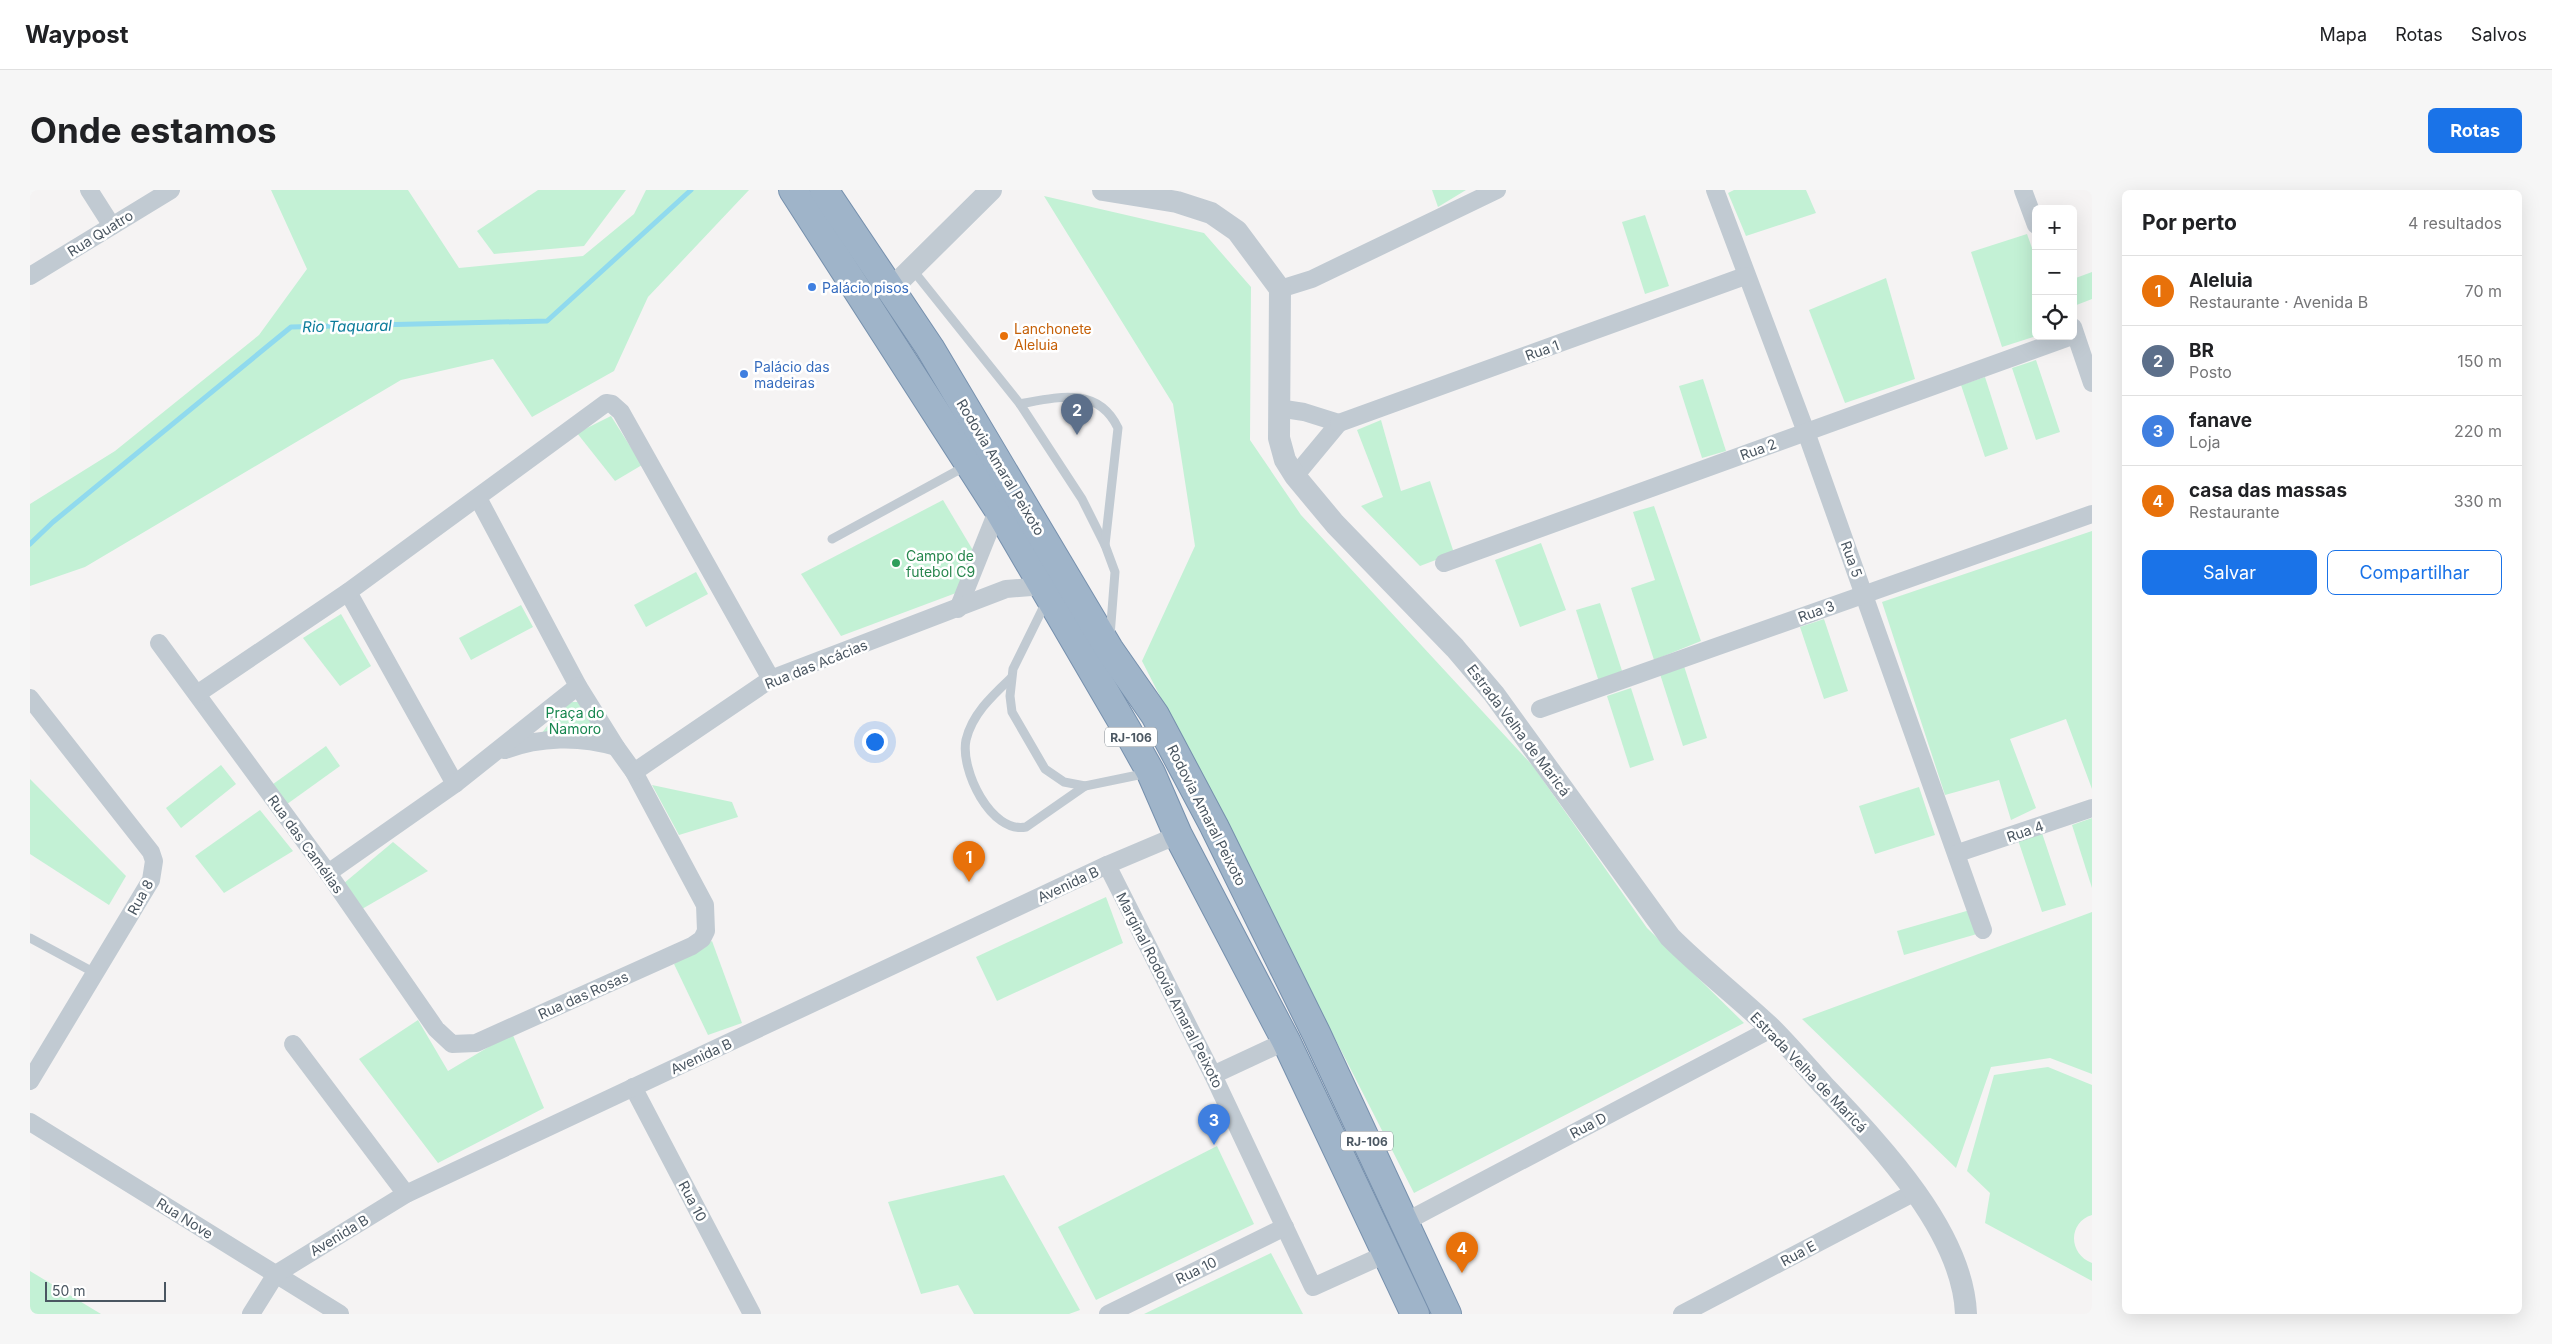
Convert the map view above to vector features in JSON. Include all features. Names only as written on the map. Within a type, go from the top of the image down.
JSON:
[{"type":"highway","name":"Rodovia Amaral Peixoto","points":[[793,190],[998,509],[1151,773],[1178,835],[1286,1042],[1415,1314]]},
{"type":"highway","name":"Rodovia Amaral Peixoto","points":[[824,190],[930,348],[1109,649],[1155,715],[1214,826],[1405,1222],[1447,1314]]},
{"type":"street","points":[[89,190],[112,226]]},
{"type":"street","name":"Rua Quatro","points":[[30,276],[171,190]]},
{"type":"street","points":[[891,289],[991,190]]},
{"type":"street","points":[[1103,190],[1177,202],[1211,213],[1237,231],[1280,289],[1312,279],[1497,190]]},
{"type":"street","name":"Rua 5","points":[[1715,190],[1745,276],[1806,432],[1865,594],[1958,853],[1983,930]]},
{"type":"street","points":[[2023,190],[2032,214]]},
{"type":"street","name":"Rua 1","points":[[1339,422],[1745,276]]},
{"type":"street","name":"Estrada Velha de Maricá","points":[[1280,289],[1279,438],[1285,460],[1295,476],[1335,524],[1455,648],[1494,694],[1670,937],[1695,962],[1771,1029],[1866,1131],[1914,1192],[1938,1228],[1962,1279],[1966,1314]]},
{"type":"street","name":"Rua 2","points":[[1444,563],[2058,340]]},
{"type":"street","points":[[2076,340],[2092,383]]},
{"type":"street","points":[[197,694],[348,592],[478,498],[600,406],[612,404],[621,412],[771,679]]},
{"type":"street","points":[[1278,408],[1304,412],[1339,422],[1295,476]]},
{"type":"street","points":[[478,498],[578,686],[634,772]]},
{"type":"street","points":[[958,609],[998,509]]},
{"type":"street","name":"Rua 3","points":[[1540,709],[2092,514]]},
{"type":"street","name":"Rua das Acácias","points":[[634,772],[771,679],[958,609],[1006,589],[1047,591]]},
{"type":"street","points":[[348,592],[455,784]]},
{"type":"street","name":"Rua das Camélias","points":[[159,643],[328,874],[436,1029],[452,1044]]},
{"type":"street","points":[[328,874],[455,784],[578,686]]},
{"type":"street","name":"Rua 8","points":[[30,698],[151,852],[154,861],[151,880],[30,1081]]},
{"type":"street","points":[[495,753],[523,744],[552,740],[592,741],[616,747]]},
{"type":"street","name":"Rua das Rosas","points":[[452,1044],[476,1043],[692,946],[702,939],[706,931],[705,905],[634,772]]},
{"type":"street","name":"Rua 4","points":[[1958,853],[2092,808]]},
{"type":"street","name":"Avenida B","points":[[251,1314],[276,1274],[406,1194],[1107,866],[1178,835]]},
{"type":"street","name":"Marginal Rodovia Amaral Peixoto","points":[[1107,866],[1213,1075],[1314,1287],[1386,1254]]},
{"type":"street","name":"Rua D","points":[[1405,1222],[1771,1029]]},
{"type":"street","points":[[1213,1075],[1286,1042]]},
{"type":"street","points":[[294,1044],[406,1194]]},
{"type":"street","name":"Rua 10","points":[[633,1088],[752,1314]]},
{"type":"street","name":"Rua Nove","points":[[30,1122],[340,1314]]},
{"type":"street","name":"Rua E","points":[[1682,1314],[1914,1192]]},
{"type":"street","name":"Rua 10","points":[[1108,1314],[1285,1227]]},
{"type":"lane","points":[[912,269],[1020,404],[1082,499],[1105,545],[1114,572],[1109,649]]},
{"type":"lane","points":[[1020,404],[1063,397],[1095,401],[1111,413],[1118,428],[1105,545]]},
{"type":"lane","points":[[832,539],[970,464]]},
{"type":"lane","points":[[1047,591],[1011,678],[985,703],[972,724],[966,740],[965,754],[973,782],[991,813],[1008,826],[1017,829],[1026,827],[1085,786]]},
{"type":"lane","points":[[1011,678],[1012,712],[1045,769],[1064,782],[1085,786],[1151,773]]},
{"type":"lane","points":[[30,938],[95,973]]},
{"type":"green space","points":[[271,190],[408,190],[459,268],[583,256],[634,214],[646,190],[749,190],[648,297],[614,371],[532,417],[493,359],[401,380],[85,567],[30,586],[30,504],[115,451],[259,335],[307,269]]},
{"type":"green space","points":[[538,190],[626,190],[584,246],[494,254],[477,231]]},
{"type":"green space","points":[[1432,190],[1466,190],[1438,207]]},
{"type":"green space","points":[[1734,190],[1806,190],[1816,213],[1746,236],[1728,193]]},
{"type":"green space","points":[[1044,196],[1204,233],[1251,287],[1250,440],[1301,515],[1533,766],[1647,928],[1744,1023],[1414,1193],[1142,661],[1195,546],[1173,404]]},
{"type":"green space","points":[[1645,215],[1669,286],[1645,294],[1622,222]]},
{"type":"green space","points":[[2027,234],[2032,248],[2032,337],[2002,347],[1971,252]]},
{"type":"green space","points":[[2092,272],[2092,299],[2077,305],[2077,295],[2077,278]]},
{"type":"green space","points":[[1886,278],[1915,379],[1845,403],[1809,310]]},
{"type":"green space","points":[[2036,360],[2060,432],[2036,440],[2012,368]]},
{"type":"green space","points":[[1985,377],[2008,449],[1985,457],[1961,385]]},
{"type":"green space","points":[[1703,379],[1726,451],[1702,458],[1679,386]]},
{"type":"green space","points":[[611,416],[642,465],[615,481],[577,433]]},
{"type":"green space","points":[[1381,420],[1401,491],[1430,481],[1454,553],[1420,566],[1361,506],[1383,497],[1357,430]]},
{"type":"green space","name":"Campo de futebol C9","points":[[943,500],[974,552],[956,593],[841,636],[801,574]]},
{"type":"green space","points":[[1654,506],[1701,641],[1654,660],[1631,588],[1655,580],[1633,512]]},
{"type":"green space","points":[[2092,531],[2092,789],[2066,719],[2010,739],[2036,808],[2011,820],[1999,780],[1945,795],[1882,602]]},
{"type":"green space","points":[[1541,543],[1566,610],[1520,627],[1495,560]]},
{"type":"green space","points":[[696,572],[708,594],[646,627],[634,605]]},
{"type":"green space","points":[[1600,603],[1623,674],[1599,682],[1576,610]]},
{"type":"green space","points":[[521,605],[533,627],[471,660],[459,638]]},
{"type":"green space","points":[[341,614],[371,666],[340,686],[303,638]]},
{"type":"green space","points":[[1824,619],[1848,691],[1824,699],[1800,627]]},
{"type":"green space","points":[[1684,666],[1707,738],[1683,746],[1660,674]]},
{"type":"green space","points":[[1631,688],[1654,760],[1630,768],[1607,696]]},
{"type":"green space","name":"Praça do Namoro","points":[[571,702],[581,702],[601,736],[539,737],[554,717]]},
{"type":"green space","points":[[326,746],[340,766],[283,807],[269,787]]},
{"type":"green space","points":[[221,765],[236,784],[181,828],[166,808]]},
{"type":"green space","points":[[30,779],[126,876],[109,905],[30,854]]},
{"type":"green space","points":[[652,785],[732,802],[738,817],[679,835]]},
{"type":"green space","points":[[1919,787],[1935,835],[1875,854],[1859,806]]},
{"type":"green space","points":[[260,810],[293,851],[224,893],[195,856]]},
{"type":"green space","points":[[2092,818],[2092,888],[2072,825]]},
{"type":"green space","points":[[2042,833],[2066,905],[2042,912],[2018,840]]},
{"type":"green space","points":[[393,842],[428,871],[362,909],[343,884]]},
{"type":"green space","points":[[1106,897],[1123,943],[997,1001],[976,957]]},
{"type":"green space","points":[[1970,910],[1977,934],[1904,955],[1897,931]]},
{"type":"green space","points":[[2092,912],[2092,1074],[2050,1058],[1991,1067],[1956,1168],[1802,1019]]},
{"type":"green space","points":[[712,941],[742,1023],[708,1035],[674,964]]},
{"type":"green space","points":[[418,1020],[448,1071],[512,1033],[544,1108],[438,1163],[359,1059]]},
{"type":"green space","points":[[2048,1067],[2092,1085],[2092,1215],[2078,1224],[2074,1238],[2078,1253],[2092,1263],[2092,1281],[1985,1223],[1990,1193],[1967,1171],[1994,1075]]},
{"type":"green space","points":[[1217,1146],[1254,1224],[1096,1300],[1058,1227]]},
{"type":"green space","points":[[1004,1175],[1080,1310],[1069,1314],[974,1314],[958,1285],[921,1294],[888,1202]]},
{"type":"green space","points":[[1271,1253],[1303,1314],[1144,1314]]},
{"type":"green space","points":[[30,1271],[101,1314],[30,1314]]},
{"type":"waterway","name":"Rio Taquaral","points":[[30,544],[53,522],[291,327],[547,321],[691,190]]},
{"type":"place","name":"Palácio pisos","points":[[812,287]]},
{"type":"place","name":"Lanchonete Aleluia","points":[[1004,336]]},
{"type":"place","name":"Palácio das madeiras","points":[[744,374]]},
{"type":"place","name":"BR","points":[[1077,435]]},
{"type":"place","name":"Campo de futebol C9","points":[[896,563]]},
{"type":"place","name":"Aleluia","points":[[969,882]]},
{"type":"place","name":"fanave","points":[[1214,1145]]},
{"type":"place","name":"casa das massas","points":[[1462,1273]]}]
